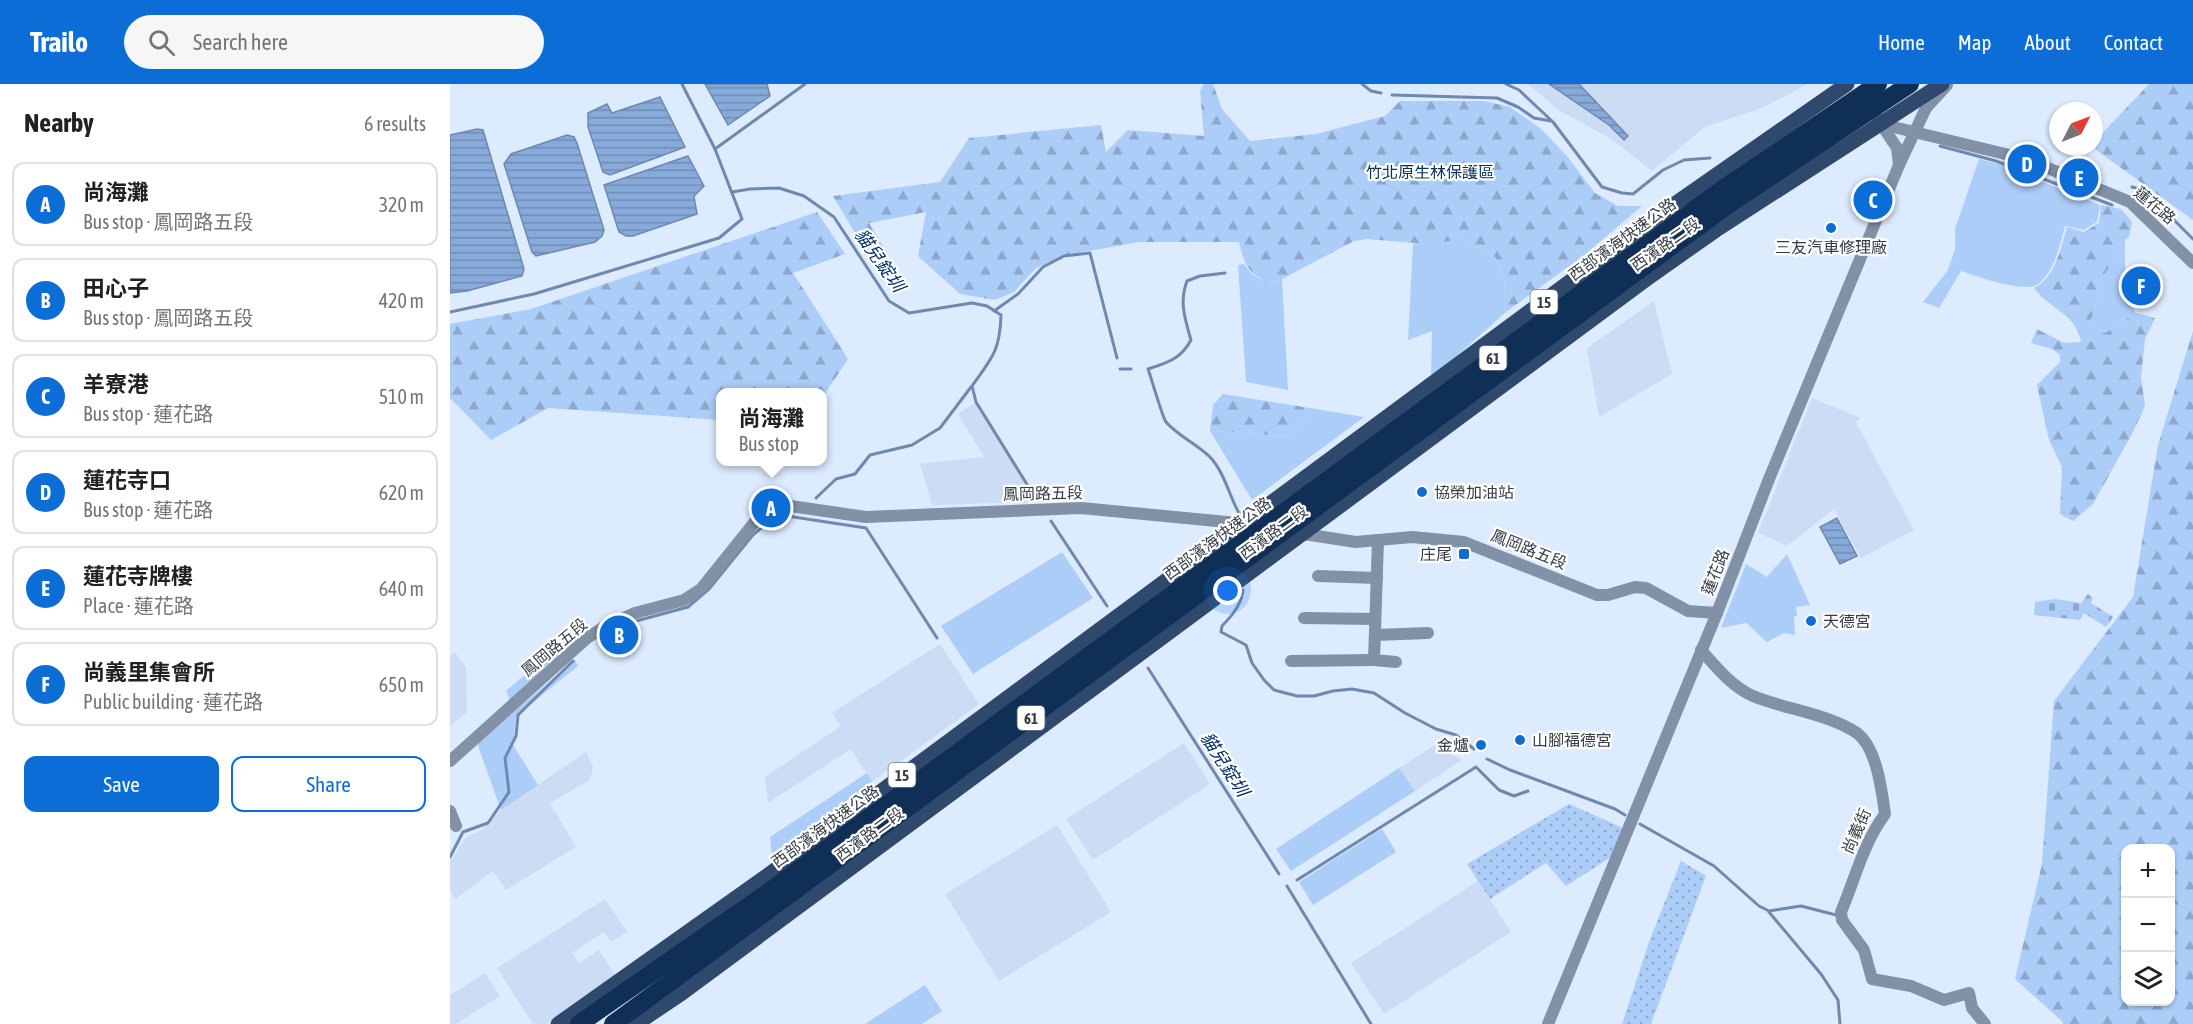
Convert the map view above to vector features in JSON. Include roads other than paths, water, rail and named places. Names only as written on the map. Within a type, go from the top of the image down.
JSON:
[{"type":"highway","name":"西部濱海快速公路","points":[[579,1024],[770,891],[1266,526],[1725,198],[1878,84]]},
{"type":"highway","name":"西部濱海快速公路","points":[[613,1024],[1294,532],[1725,198],[1910,84]]},
{"type":"main road","name":"西濱路二段","points":[[558,1024],[768,875],[1672,206],[1850,84]]},
{"type":"main road","name":"西濱路二段","points":[[636,1024],[812,898],[1294,532],[1716,230],[1942,84]]},
{"type":"street","points":[[1850,84],[1898,148],[1899,165]]},
{"type":"street","points":[[1915,132],[1926,108],[1948,84]]},
{"type":"street","name":"蓮花路","points":[[1881,124],[2026,159],[2130,202],[2193,263]]},
{"type":"street","name":"蓮花路","points":[[1548,1024],[1717,613],[1777,458],[1899,165],[1915,132]]},
{"type":"street","name":"鳳岡路五段","points":[[450,761],[587,638],[603,627],[635,613],[684,600],[701,589],[770,503],[866,517],[1081,508],[1266,526],[1356,542],[1412,537],[1464,542],[1597,595],[1608,595],[1635,586],[1646,588],[1688,611],[1717,613]]},
{"type":"street","points":[[1374,660],[1378,540]]},
{"type":"street","points":[[1318,576],[1377,578]]},
{"type":"street","points":[[1304,618],[1376,619]]},
{"type":"street","points":[[1375,634],[1428,633]]},
{"type":"street","name":"尚義街","points":[[1701,650],[1718,670],[1752,696],[1834,723],[1858,734],[1867,745],[1882,786],[1885,814],[1872,831],[1841,912],[1842,920],[1864,950],[1872,979],[1911,986],[1944,1000],[1969,993],[1972,1008],[1985,1024]]},
{"type":"street","points":[[1291,662],[1374,660],[1396,662]]},
{"type":"street","points":[[450,811],[456,826]]},
{"type":"waterway","points":[[450,312],[534,294],[719,238],[742,219],[715,149],[682,84]]},
{"type":"waterway","points":[[715,149],[805,84]]},
{"type":"waterway","points":[[1362,84],[1371,91],[1381,93]]},
{"type":"waterway","points":[[1506,84],[1519,90],[1553,122],[1602,187],[1633,194],[1663,170],[1684,160],[1710,158]]},
{"type":"waterway","points":[[1392,95],[1497,98],[1518,107],[1534,118],[1551,121]]},
{"type":"waterway","points":[[1940,146],[1996,161],[2112,205]]},
{"type":"waterway","points":[[2132,187],[2144,190],[2193,239]]},
{"type":"waterway","name":"貓兒錠圳","points":[[732,192],[779,188],[804,196],[834,217],[889,301],[909,313],[972,303],[987,306],[1001,315],[999,337],[994,354],[972,386],[976,402],[1028,486]]},
{"type":"waterway","points":[[994,311],[1018,294],[1043,267],[1064,256],[1090,253],[1117,358]]},
{"type":"waterway","points":[[1225,273],[1200,276],[1187,281],[1183,303],[1191,340],[1178,356],[1148,369],[1166,422],[1176,432],[1205,452],[1215,463],[1240,515]]},
{"type":"waterway","points":[[1120,369],[1131,369]]},
{"type":"waterway","points":[[816,498],[836,479],[855,474],[870,455],[912,445],[940,428],[971,387]]},
{"type":"waterway","points":[[625,624],[688,607],[709,589],[752,536],[769,521],[787,516],[866,528],[937,638]]},
{"type":"waterway","name":"貓兒錠圳","points":[[1051,521],[1107,606]]},
{"type":"waterway","points":[[1243,590],[1239,605],[1222,626],[1221,632],[1246,645],[1252,663],[1274,690],[1297,696],[1314,696],[1352,689],[1374,693],[1436,729],[1456,735],[1474,749]]},
{"type":"waterway","points":[[450,857],[463,832],[488,823],[509,792],[505,758],[516,736],[518,715],[573,661]]},
{"type":"waterway","name":"貓兒錠圳","points":[[1148,668],[1279,874]]},
{"type":"waterway","points":[[1487,759],[1625,815]]},
{"type":"waterway","points":[[1297,880],[1476,767],[1499,790],[1514,796],[1528,791]]},
{"type":"waterway","points":[[1640,824],[1714,866],[1759,906],[1769,911],[1801,906],[1836,915]]},
{"type":"waterway","name":"貓兒錠圳","points":[[1287,886],[1371,1024]]},
{"type":"waterway","points":[[1769,912],[1821,974],[1838,1000],[1840,1024]]},
{"type":"place","name":"蓮花寺口","points":[[2027,164]]},
{"type":"place","name":"蓮花寺牌樓","points":[[2079,178]]},
{"type":"place","name":"羊寮港","points":[[1873,200]]},
{"type":"place","name":"三友汽車修理廠","points":[[1831,228]]},
{"type":"place","name":"尚義里集會所","points":[[2141,286]]},
{"type":"place","name":"協榮加油站","points":[[1422,492]]},
{"type":"place","name":"尚海灘","points":[[771,508]]},
{"type":"place","name":"庄尾","points":[[1464,554]]},
{"type":"place","name":"天德宮","points":[[1811,621]]},
{"type":"place","name":"田心子","points":[[619,635]]},
{"type":"place","name":"山腳福德宮","points":[[1520,740]]},
{"type":"place","name":"金爐","points":[[1481,745]]},
{"type":"park label","name":"竹北原生林保護區","points":[[1430,172]]}]
